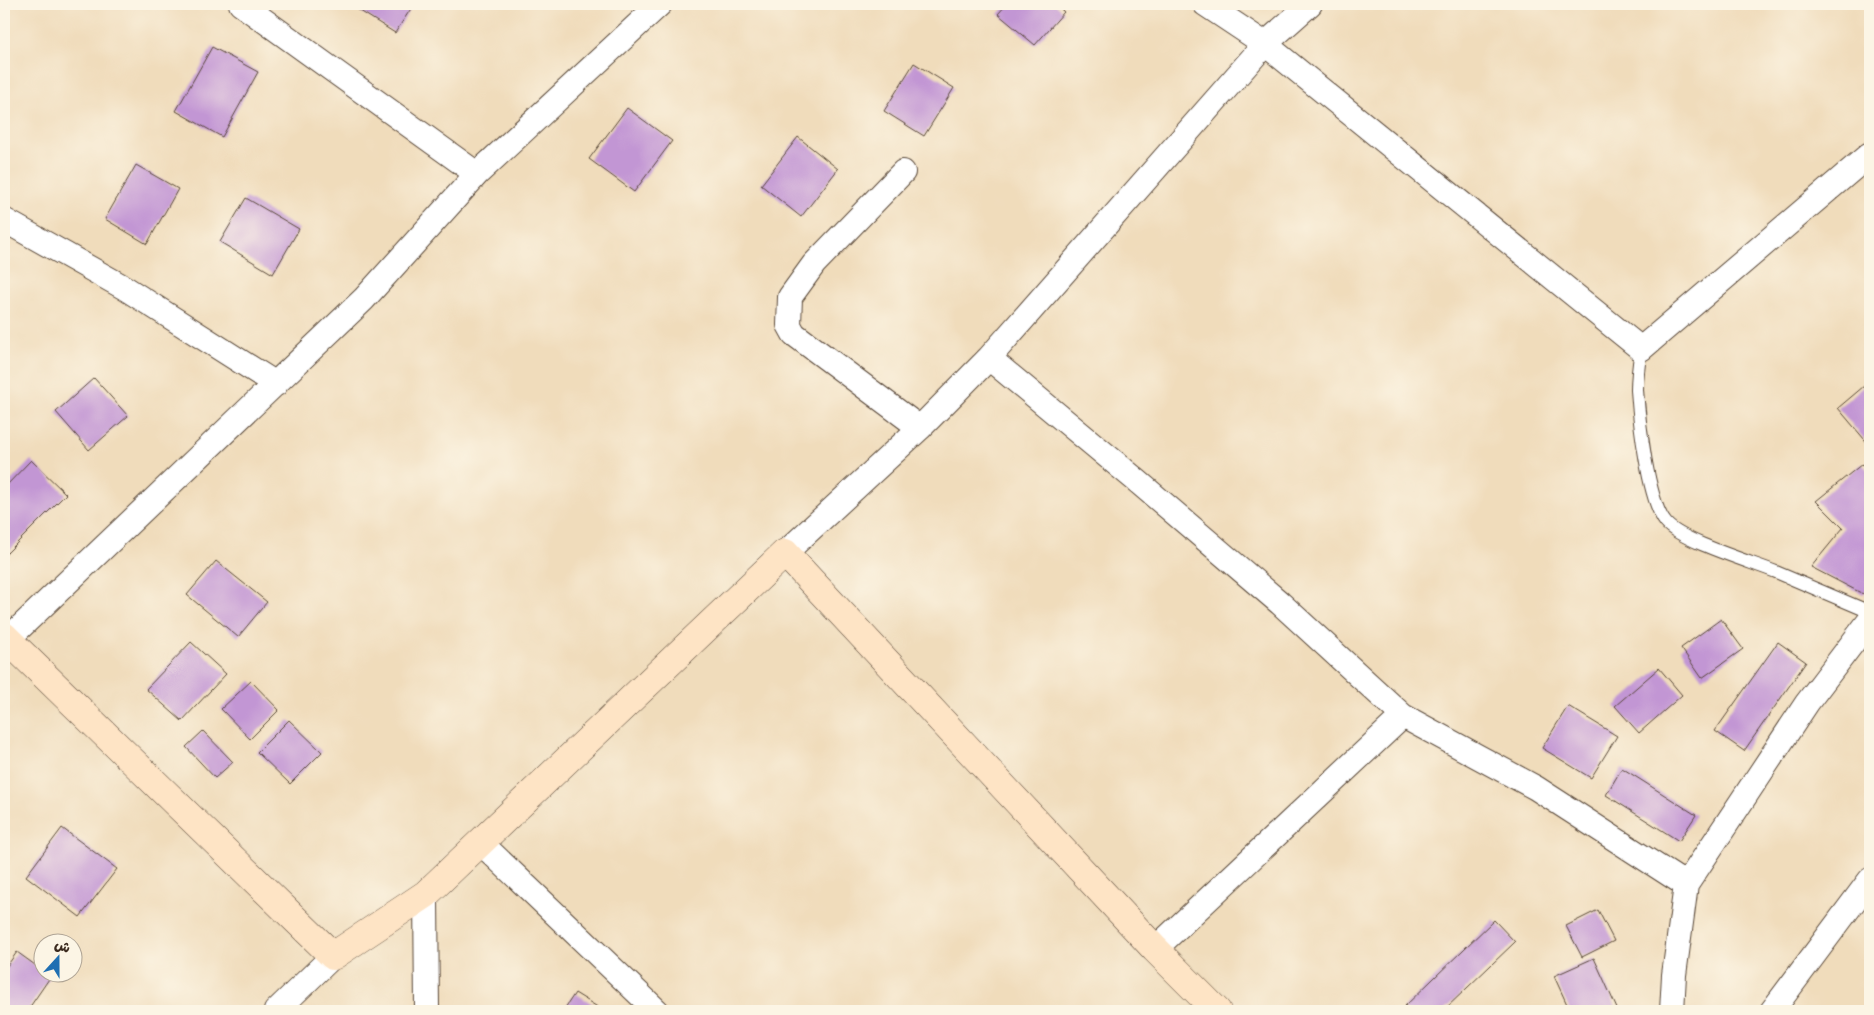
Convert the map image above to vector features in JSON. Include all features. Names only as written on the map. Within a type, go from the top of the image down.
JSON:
[{"type":"main road","points":[[6,637],[333,956],[426,894],[785,553],[1155,950],[1217,1011]]},
{"type":"street","points":[[241,4],[477,174]]},
{"type":"street","points":[[6,637],[364,299],[477,174],[660,4]]},
{"type":"street","points":[[1205,4],[1265,44],[1640,348],[1870,154]]},
{"type":"street","points":[[785,553],[920,428],[989,358],[1265,44],[1310,4]]},
{"type":"street","points":[[903,172],[814,264],[790,297],[789,325],[794,334],[920,428]]},
{"type":"street","points":[[4,220],[126,288],[276,384]]},
{"type":"street","points":[[989,358],[1136,480],[1272,597],[1403,716],[1536,788],[1686,885]]},
{"type":"street","points":[[1672,1011],[1674,974],[1686,885],[1807,703],[1870,620]]},
{"type":"street","points":[[1155,950],[1403,716]]},
{"type":"street","points":[[480,842],[657,1011]]},
{"type":"street","points":[[1772,1011],[1870,880]]},
{"type":"street","points":[[426,894],[427,1011]]},
{"type":"street","points":[[276,1011],[333,956]]},
{"type":"lane","points":[[1640,348],[1637,388],[1642,443],[1655,501],[1664,521],[1676,531],[1700,543],[1870,612]]},
{"type":"building","points":[[349,4],[414,4],[395,33]]},
{"type":"building","points":[[1007,4],[1055,4],[1064,12],[1035,45],[998,14]]},
{"type":"building","points":[[212,47],[258,72],[222,137],[176,111]]},
{"type":"building","points":[[914,63],[954,88],[924,136],[884,111]]},
{"type":"building","points":[[627,108],[672,141],[634,192],[589,159]]},
{"type":"building","points":[[798,137],[838,169],[801,217],[761,185]]},
{"type":"building","points":[[136,165],[178,189],[147,244],[105,219]]},
{"type":"building","points":[[246,198],[299,229],[273,274],[220,242]]},
{"type":"building","points":[[94,378],[128,416],[89,450],[56,412]]},
{"type":"building","points":[[1870,381],[1870,446],[1838,408]]},
{"type":"building","points":[[31,460],[66,494],[4,556],[4,488]]},
{"type":"building","points":[[1862,464],[1870,472],[1870,587],[1863,594],[1811,567],[1843,528],[1816,501]]},
{"type":"building","points":[[216,561],[267,602],[238,637],[187,595]]},
{"type":"building","points":[[1721,619],[1743,649],[1702,678],[1681,648]]},
{"type":"building","points":[[191,642],[226,674],[182,721],[146,689]]},
{"type":"building","points":[[1778,642],[1806,662],[1744,751],[1715,731]]},
{"type":"building","points":[[1659,668],[1682,695],[1639,733],[1615,706]]},
{"type":"building","points":[[251,681],[279,710],[250,739],[221,709]]},
{"type":"building","points":[[1568,706],[1617,736],[1591,778],[1542,748]]},
{"type":"building","points":[[289,720],[322,752],[290,784],[257,752]]},
{"type":"building","points":[[203,731],[233,762],[215,778],[186,747]]},
{"type":"building","points":[[1622,768],[1696,815],[1679,841],[1606,795]]},
{"type":"building","points":[[62,828],[117,869],[80,917],[26,876]]},
{"type":"building","points":[[1598,910],[1614,941],[1582,957],[1566,926]]},
{"type":"building","points":[[1494,920],[1515,942],[1443,1011],[1406,1011],[1403,1008]]},
{"type":"building","points":[[17,952],[32,963],[32,982],[47,982],[27,1011],[4,1011],[4,970]]},
{"type":"building","points":[[1594,958],[1618,1011],[1570,1011],[1554,976]]},
{"type":"building","points":[[575,993],[604,1011],[563,1011]]}]
